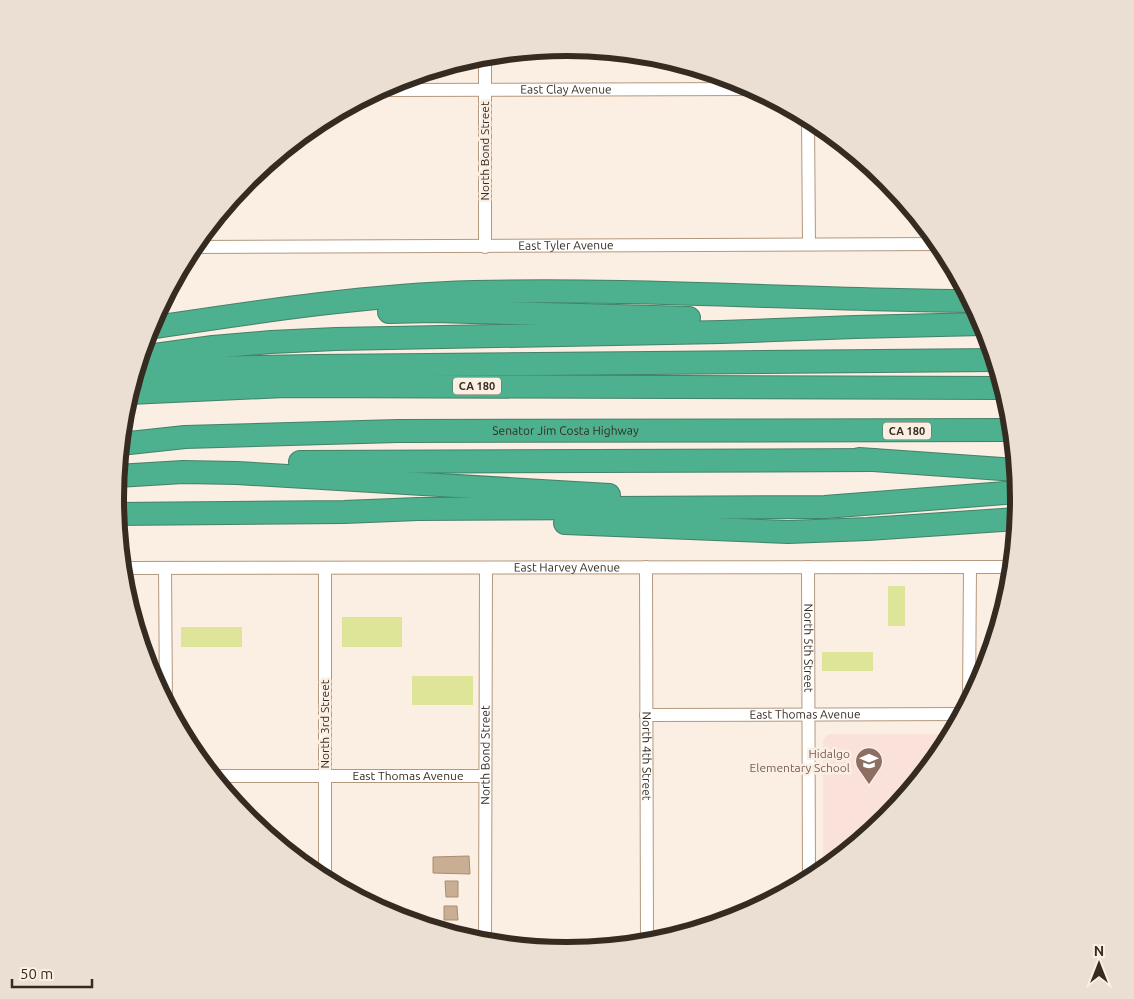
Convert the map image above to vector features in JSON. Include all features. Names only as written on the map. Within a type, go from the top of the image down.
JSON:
[{"type":"highway","points":[[158,327],[333,303],[473,292],[584,291],[964,301]]},
{"type":"highway","points":[[155,335],[330,315],[408,311],[718,319],[855,327]]},
{"type":"highway","points":[[147,356],[213,347],[336,339],[722,332],[974,324]]},
{"type":"highway","points":[[143,372],[204,368],[317,366],[988,360]]},
{"type":"highway","points":[[825,387],[991,373]]},
{"type":"highway","name":"CA 180","points":[[137,393],[285,386],[996,388]]},
{"type":"highway","name":"Senator Jim Costa Highway","points":[[128,443],[185,437],[398,431],[1004,430]]},
{"type":"highway","points":[[514,431],[1009,470]]},
{"type":"highway","points":[[125,467],[280,462],[874,460]]},
{"type":"highway","points":[[125,476],[183,472],[228,472],[700,500],[915,500]]},
{"type":"highway","points":[[124,514],[344,512],[428,509],[825,507],[1010,493]]},
{"type":"highway","points":[[344,512],[788,532],[1009,520]]},
{"type":"street","name":"North Bond Street","points":[[484,64],[485,247]]},
{"type":"street","name":"East Clay Avenue","points":[[397,90],[734,89]]},
{"type":"street","points":[[808,128],[809,243]]},
{"type":"street","name":"East Tyler Avenue","points":[[202,247],[929,244]]},
{"type":"street","name":"North 4th Street","points":[[646,567],[647,935]]},
{"type":"street","name":"North 5th Street","points":[[808,567],[809,871]]},
{"type":"street","points":[[969,687],[970,567]]},
{"type":"street","name":"East Harvey Avenue","points":[[130,568],[1005,567]]},
{"type":"street","points":[[165,568],[166,689]]},
{"type":"street","name":"North 3rd Street","points":[[325,568],[325,870]]},
{"type":"street","name":"North Bond Street","points":[[485,935],[486,568]]},
{"type":"street","name":"East Thomas Avenue","points":[[646,715],[955,714]]},
{"type":"street","name":"East Thomas Avenue","points":[[221,776],[485,776]]},
{"type":"shaded area","name":"Hidalgo Elementary School","points":[[828,734],[943,734],[900,792],[859,833],[823,861],[823,740]]},
{"type":"green space","points":[[888,586],[905,586],[905,626],[888,626]]},
{"type":"green space","points":[[342,617],[402,617],[402,647],[342,647]]},
{"type":"green space","points":[[181,627],[242,627],[242,647],[181,647]]},
{"type":"green space","points":[[822,652],[873,652],[873,671],[822,671]]},
{"type":"green space","points":[[412,676],[473,676],[473,705],[412,705]]},
{"type":"building","points":[[469,856],[470,874],[433,873],[433,857]]},
{"type":"building","points":[[445,881],[458,881],[458,897],[446,897]]},
{"type":"building","points":[[444,906],[457,906],[458,920],[444,920]]},
{"type":"building","points":[[440,924],[451,924],[451,928]]},
{"type":"place","name":"Hidalgo Elementary School","points":[[869,785]]}]
